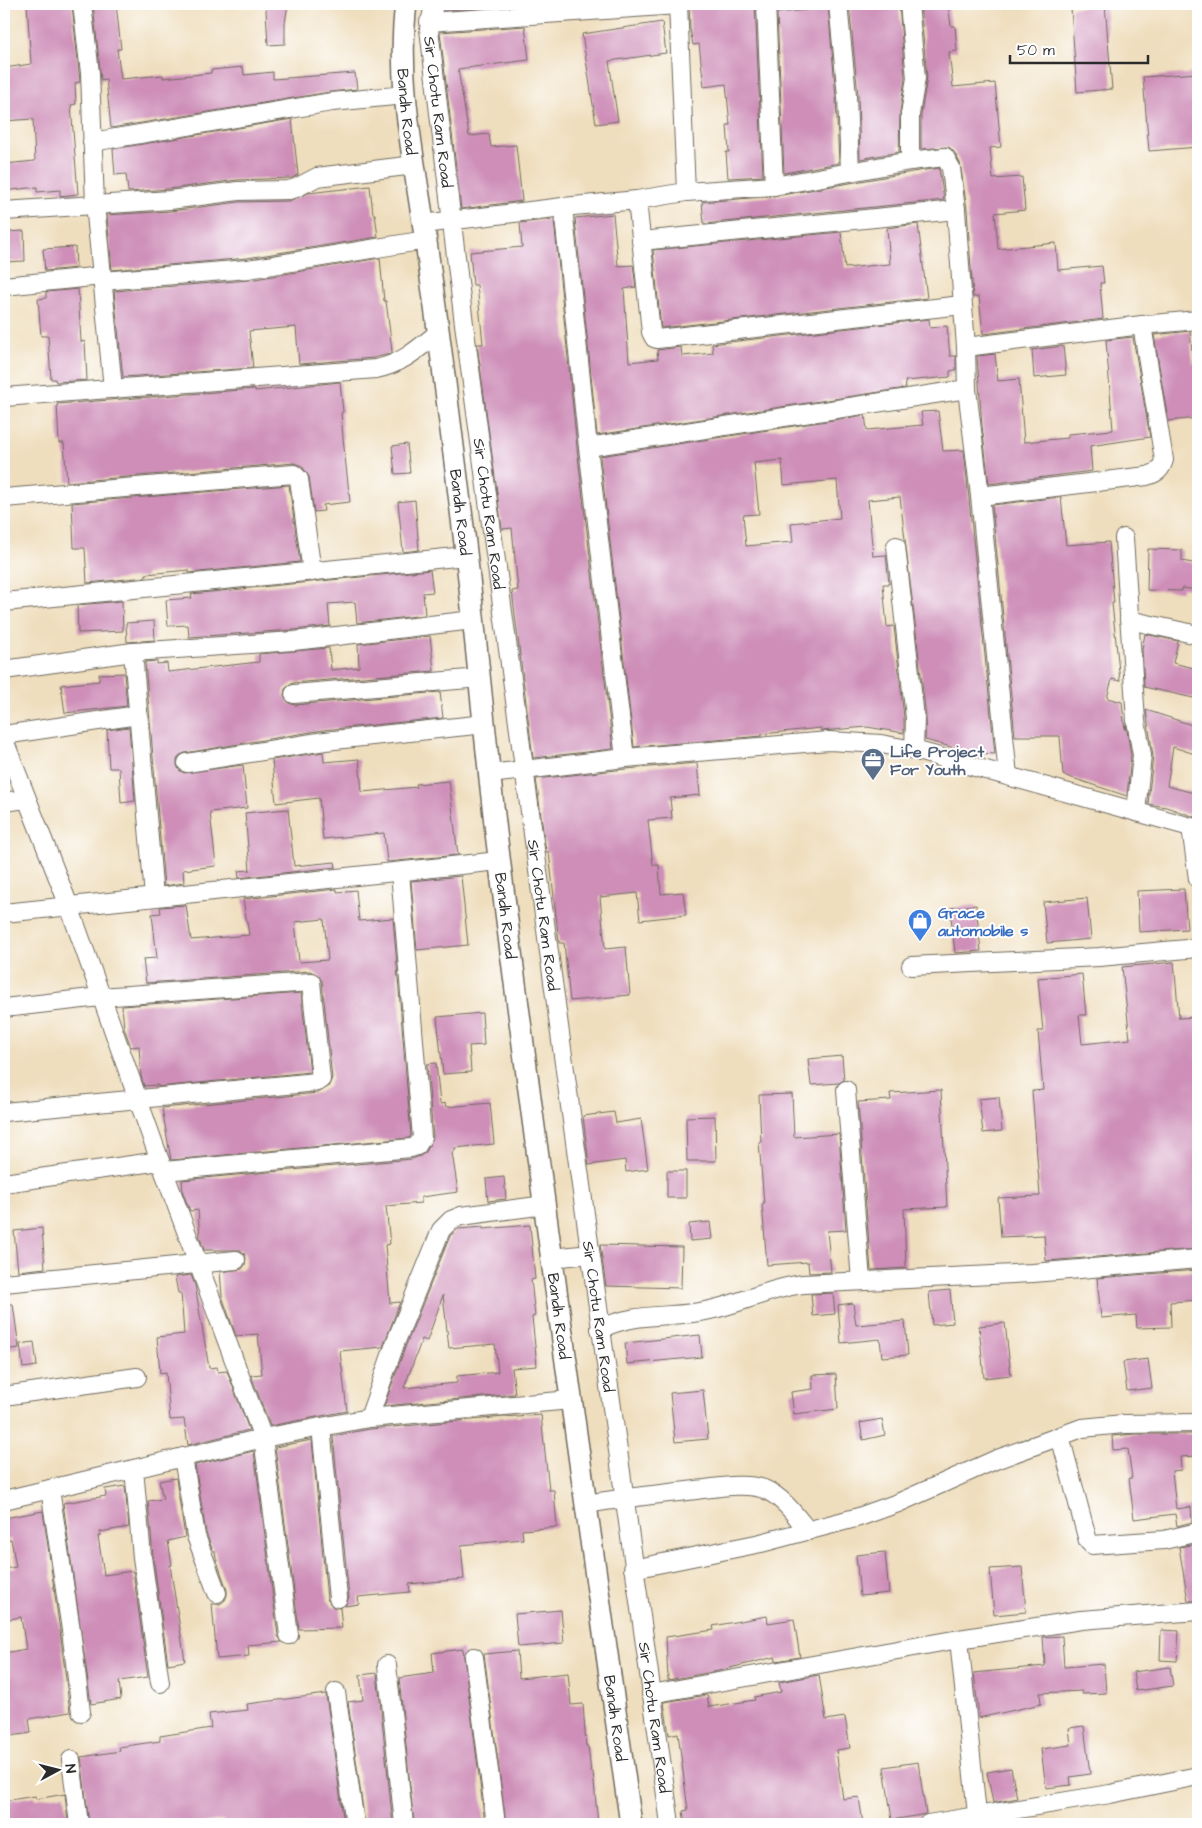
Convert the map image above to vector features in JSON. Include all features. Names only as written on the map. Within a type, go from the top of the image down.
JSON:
[{"type":"street","points":[[82,4],[90,73],[95,204],[113,389]]},
{"type":"street","name":"Bandh Road","points":[[406,4],[404,22],[405,95],[439,332],[480,678],[499,861],[571,1400],[631,1824]]},
{"type":"street","name":"Sir Chotu Ram Road","points":[[434,4],[429,22],[465,333],[600,1329],[670,1824]]},
{"type":"street","points":[[429,22],[678,4],[686,192]]},
{"type":"street","points":[[766,4],[774,186]]},
{"type":"street","points":[[838,4],[847,96],[850,171]]},
{"type":"street","points":[[909,4],[916,71],[916,84],[910,114],[910,161]]},
{"type":"street","points":[[92,142],[332,102],[405,95]]},
{"type":"street","points":[[4,286],[248,269],[424,232],[451,220],[637,200],[686,192],[774,186],[850,171],[945,157],[951,168],[956,210],[966,347],[967,389],[980,496],[1008,776]]},
{"type":"street","points":[[4,210],[170,200],[238,192],[288,190],[317,178],[414,165]]},
{"type":"street","points":[[637,200],[651,332],[657,339],[962,305]]},
{"type":"street","points":[[563,207],[588,447],[625,758]]},
{"type":"street","points":[[642,241],[956,210]]},
{"type":"street","points":[[966,347],[1142,325],[1198,320]]},
{"type":"street","points":[[980,496],[1147,476],[1156,474],[1162,468],[1164,460],[1142,325]]},
{"type":"street","points":[[4,397],[376,369],[388,367],[403,360],[439,332]]},
{"type":"street","points":[[588,447],[967,389]]},
{"type":"street","points":[[4,498],[296,474],[299,478],[312,572]]},
{"type":"street","points":[[1124,538],[1136,721],[1142,756],[1136,812]]},
{"type":"street","points":[[896,546],[915,718],[914,750]]},
{"type":"street","points":[[4,602],[466,556]]},
{"type":"street","points":[[4,670],[133,652],[294,641],[473,620]]},
{"type":"street","points":[[1129,620],[1198,635]]},
{"type":"street","points":[[133,652],[154,897]]},
{"type":"street","points":[[294,694],[480,678]]},
{"type":"street","points":[[4,735],[138,715]]},
{"type":"street","points":[[187,763],[325,741],[485,724]]},
{"type":"street","points":[[4,740],[69,906],[100,997],[263,1438],[288,1635]]},
{"type":"street","points":[[490,774],[625,758],[829,741],[881,744],[914,750],[1194,828],[1198,878]]},
{"type":"street","points":[[4,802],[26,799]]},
{"type":"street","points":[[4,913],[499,861]]},
{"type":"street","points":[[4,1183],[162,1166],[411,1148],[417,1146],[422,1138],[400,872]]},
{"type":"street","points":[[911,966],[1099,957],[1198,948]]},
{"type":"street","points":[[4,1008],[100,997],[312,983],[321,1079],[319,1082],[4,1112]]},
{"type":"street","points":[[846,1090],[861,1281]]},
{"type":"street","points":[[369,1418],[396,1341],[441,1230],[450,1220],[461,1216],[545,1205]]},
{"type":"street","points":[[552,1258],[590,1254]]},
{"type":"street","points":[[600,1329],[624,1319],[709,1311],[792,1285],[1033,1273],[1198,1259]]},
{"type":"street","points":[[4,1283],[236,1260]]},
{"type":"street","points":[[4,1396],[137,1377]]},
{"type":"street","points":[[4,1500],[263,1438],[369,1418],[571,1400]]},
{"type":"street","points":[[633,1569],[762,1543],[878,1511],[995,1460],[1082,1428],[1198,1423]]},
{"type":"street","points":[[322,1427],[338,1598]]},
{"type":"street","points":[[1060,1436],[1088,1541],[1092,1545],[1164,1540],[1198,1532]]},
{"type":"street","points":[[183,1457],[196,1536],[217,1593]]},
{"type":"street","points":[[134,1469],[142,1557],[160,1683]]},
{"type":"street","points":[[586,1504],[624,1498],[751,1486],[764,1489],[781,1500],[808,1531]]},
{"type":"street","points":[[50,1489],[81,1712]]},
{"type":"street","points":[[651,1694],[959,1639],[1081,1620],[1198,1611]]},
{"type":"street","points":[[959,1639],[978,1820]]},
{"type":"street","points":[[474,1657],[496,1824]]},
{"type":"street","points":[[387,1665],[404,1824]]},
{"type":"street","points":[[336,1692],[355,1824]]},
{"type":"street","points":[[72,1760],[79,1824]]},
{"type":"street","points":[[928,1824],[978,1820],[1198,1776]]},
{"type":"building","points":[[27,4],[72,4],[80,82],[75,83],[76,104],[71,105],[78,194],[60,196],[60,190],[37,192],[37,187],[4,191],[4,164],[35,161],[33,119],[4,121],[4,68],[31,64]]},
{"type":"building","points":[[93,4],[116,4],[121,49],[117,49],[121,79],[163,75],[163,78],[211,73],[211,70],[243,67],[244,75],[273,72],[273,79],[355,73],[357,89],[111,128],[106,79],[101,80]]},
{"type":"building","points":[[268,4],[288,4],[285,23],[285,44],[268,45],[266,10]]},
{"type":"building","points":[[444,4],[522,4],[522,5],[444,10]]},
{"type":"building","points":[[689,4],[755,4],[763,176],[728,178],[726,152],[729,152],[727,125],[730,125],[726,84],[704,87],[699,44],[693,45],[690,29]]},
{"type":"building","points":[[807,4],[828,4],[836,97],[839,163],[784,173],[777,13],[807,10]]},
{"type":"building","points":[[849,4],[899,4],[905,78],[900,112],[899,152],[860,159],[858,95]]},
{"type":"building","points":[[920,4],[948,4],[951,26],[955,26],[957,51],[949,52],[953,87],[995,83],[1001,147],[990,148],[993,179],[1022,177],[1025,210],[995,213],[998,249],[1056,243],[1058,270],[1102,266],[1104,283],[1100,283],[1103,319],[983,334],[979,297],[973,297],[967,209],[960,163],[949,147],[921,149],[921,115],[927,77]]},
{"type":"building","points":[[1105,5],[1112,89],[1077,92],[1071,8]]},
{"type":"building","points":[[662,22],[666,53],[609,61],[618,121],[596,124],[582,34]]},
{"type":"building","points":[[525,26],[529,60],[458,69],[469,136],[489,134],[491,147],[516,145],[522,201],[461,209],[440,32]]},
{"type":"building","points":[[1198,73],[1198,147],[1149,151],[1143,77]]},
{"type":"building","points":[[292,119],[298,175],[292,178],[237,180],[169,189],[128,192],[126,174],[115,175],[113,149]]},
{"type":"building","points":[[939,168],[944,200],[704,224],[702,202],[776,196]]},
{"type":"building","points":[[370,186],[378,237],[247,258],[112,270],[107,215],[171,211],[239,202],[289,201],[308,193]]},
{"type":"building","points":[[613,214],[618,266],[633,265],[636,287],[624,289],[629,362],[658,359],[657,350],[681,347],[682,356],[713,353],[712,344],[929,319],[930,328],[947,326],[950,356],[956,356],[956,370],[950,371],[950,377],[905,381],[906,388],[597,435],[575,218]]},
{"type":"building","points":[[554,219],[577,448],[613,749],[533,758],[512,591],[518,590],[512,528],[502,529],[477,344],[483,344],[477,285],[473,285],[470,252],[522,247],[520,223]]},
{"type":"building","points":[[918,224],[927,298],[661,328],[653,250],[841,232],[845,268],[890,264],[887,228]]},
{"type":"building","points":[[24,231],[25,261],[4,262],[4,232]]},
{"type":"building","points":[[75,247],[76,268],[45,271],[43,249]]},
{"type":"building","points":[[380,258],[392,352],[390,354],[374,358],[299,364],[296,327],[249,331],[253,368],[123,377],[114,291],[249,280]]},
{"type":"building","points":[[78,289],[81,342],[85,341],[87,380],[56,382],[55,379],[51,379],[48,336],[41,336],[38,299],[46,298],[46,292]]},
{"type":"building","points":[[1190,331],[1193,363],[1196,362],[1198,418],[1168,421],[1154,335]]},
{"type":"building","points":[[1133,337],[1150,437],[1090,446],[1092,471],[989,484],[982,426],[977,356],[995,354],[998,381],[1019,379],[1024,442],[1068,438],[1068,434],[1113,430],[1106,340]]},
{"type":"building","points":[[1063,346],[1066,375],[1034,378],[1032,350]]},
{"type":"building","points":[[340,382],[343,438],[350,502],[323,505],[324,511],[314,512],[309,477],[302,466],[294,463],[67,482],[64,443],[59,443],[57,404],[255,389],[255,391]]},
{"type":"building","points":[[938,411],[943,451],[964,450],[995,754],[962,752],[962,750],[925,740],[926,717],[900,497],[868,500],[873,556],[886,555],[889,584],[883,584],[887,627],[894,626],[904,733],[867,727],[821,731],[821,728],[762,734],[762,736],[634,747],[600,456],[865,415],[867,430],[923,425],[921,412]],"holes":[[[782,460],[784,485],[837,480],[840,518],[791,523],[793,542],[746,546],[743,515],[759,514],[754,463]]]},
{"type":"building","points":[[407,444],[410,473],[395,474],[392,446]]},
{"type":"building","points":[[289,485],[300,562],[189,573],[189,570],[146,574],[146,577],[87,583],[85,548],[74,548],[72,503]]},
{"type":"building","points":[[1061,497],[1066,545],[1109,542],[1114,603],[1112,603],[1120,681],[1112,679],[1107,698],[1122,702],[1125,730],[1126,724],[1131,755],[1127,796],[1063,775],[1060,736],[1015,736],[992,505]]},
{"type":"building","points":[[415,500],[419,550],[403,552],[398,502]]},
{"type":"building","points":[[1148,549],[1182,550],[1182,561],[1198,564],[1198,590],[1182,588],[1182,591],[1147,590]]},
{"type":"building","points":[[430,570],[433,592],[423,593],[425,615],[357,623],[355,602],[328,604],[330,626],[189,637],[188,625],[168,626],[166,600],[192,598],[191,594]]},
{"type":"building","points":[[122,601],[123,631],[78,633],[77,605]]},
{"type":"building","points":[[154,621],[155,640],[127,642],[126,623]]},
{"type":"building","points":[[1145,634],[1178,641],[1173,663],[1198,669],[1198,699],[1144,687],[1142,649]]},
{"type":"building","points":[[430,636],[434,671],[293,683],[285,689],[284,695],[289,703],[295,705],[440,692],[443,718],[323,730],[180,755],[177,765],[179,770],[184,773],[243,765],[247,808],[210,812],[216,866],[183,870],[184,883],[164,886],[145,662],[157,661],[157,664],[167,663],[168,672],[259,662],[259,654],[329,648],[331,670],[359,667],[358,644]]},
{"type":"building","points":[[124,673],[127,706],[65,713],[61,685],[99,681],[99,674]]},
{"type":"building","points":[[1146,710],[1198,727],[1198,755],[1173,747],[1167,786],[1198,794],[1198,818],[1166,807],[1148,804],[1153,756]]},
{"type":"building","points":[[129,727],[135,801],[121,803],[119,768],[109,768],[107,730]]},
{"type":"building","points":[[323,752],[324,762],[359,759],[362,792],[417,787],[416,784],[449,781],[458,855],[387,862],[384,833],[323,839],[319,798],[276,803],[272,760]]},
{"type":"building","points":[[697,763],[700,795],[670,798],[672,818],[648,820],[653,865],[659,865],[661,894],[683,892],[686,915],[640,920],[637,893],[600,897],[605,949],[626,947],[630,995],[570,1001],[564,943],[559,943],[549,852],[546,852],[536,779]]},
{"type":"building","points":[[288,809],[294,866],[335,862],[336,867],[239,878],[238,871],[250,870],[245,813]]},
{"type":"building","points":[[461,876],[468,945],[417,950],[411,881]]},
{"type":"building","points":[[337,889],[337,892],[356,890],[359,921],[393,918],[411,1135],[409,1138],[171,1160],[162,1108],[318,1093],[328,1087],[332,1078],[322,981],[319,976],[310,971],[146,983],[143,959],[157,958],[152,914],[161,913],[160,907],[186,905],[191,940],[249,935],[243,899]],"holes":[[[324,919],[328,960],[299,962],[295,922]]]},
{"type":"building","points":[[1184,889],[1187,929],[1139,932],[1137,891]]},
{"type":"building","points":[[1087,898],[1091,939],[1047,943],[1043,902]]},
{"type":"building","points":[[976,905],[981,951],[955,953],[950,908]]},
{"type":"building","points":[[1174,962],[1179,1018],[1198,1017],[1198,1249],[1046,1261],[1044,1235],[1001,1237],[998,1198],[1040,1196],[1032,1091],[1043,1090],[1038,1031],[1043,1031],[1038,978],[1082,974],[1086,1015],[1079,1015],[1082,1044],[1130,1039],[1122,967]]},
{"type":"building","points":[[301,993],[310,1072],[158,1087],[158,1085],[144,1086],[141,1076],[139,1046],[131,1047],[124,1028],[122,1006]]},
{"type":"building","points":[[482,1013],[484,1045],[469,1046],[471,1072],[443,1074],[437,1017]]},
{"type":"building","points":[[842,1056],[844,1080],[839,1083],[811,1085],[808,1059]]},
{"type":"building","points":[[436,1063],[440,1104],[445,1103],[446,1107],[490,1103],[494,1144],[455,1148],[455,1151],[452,1152],[458,1192],[421,1197],[421,1203],[386,1206],[390,1244],[385,1245],[390,1303],[400,1302],[383,1347],[340,1351],[347,1411],[270,1426],[251,1375],[262,1374],[258,1334],[236,1336],[222,1296],[220,1272],[242,1269],[246,1258],[240,1250],[204,1250],[200,1238],[198,1210],[190,1211],[183,1193],[182,1180],[412,1159],[420,1156],[426,1152],[433,1137],[427,1064]]},
{"type":"building","points":[[941,1090],[947,1207],[904,1209],[906,1268],[871,1270],[858,1102],[891,1100],[890,1093]]},
{"type":"building","points":[[792,1094],[794,1137],[839,1134],[846,1230],[827,1231],[831,1272],[809,1273],[808,1262],[767,1265],[759,1142],[761,1142],[759,1095]]},
{"type":"building","points":[[999,1097],[1002,1131],[983,1133],[979,1099]]},
{"type":"building","points":[[614,1112],[616,1123],[641,1119],[648,1169],[626,1172],[625,1160],[589,1165],[583,1116]]},
{"type":"building","points":[[715,1116],[716,1161],[687,1161],[686,1117]]},
{"type":"building","points":[[667,1171],[686,1171],[686,1198],[667,1198]]},
{"type":"building","points":[[504,1177],[506,1199],[488,1201],[486,1179]]},
{"type":"building","points":[[710,1222],[712,1239],[690,1241],[689,1224]]},
{"type":"building","points":[[530,1225],[535,1279],[531,1280],[535,1316],[532,1317],[537,1366],[512,1368],[515,1394],[384,1406],[406,1345],[450,1236],[458,1229],[483,1227],[483,1229]],"holes":[[[443,1295],[449,1348],[495,1344],[498,1372],[457,1376],[457,1383],[404,1388],[422,1339],[427,1341]]]},
{"type":"building","points":[[42,1228],[45,1268],[18,1271],[14,1231]]},
{"type":"building","points":[[600,1245],[682,1247],[681,1288],[606,1286]]},
{"type":"building","points":[[1198,1270],[1198,1300],[1170,1302],[1171,1327],[1137,1328],[1136,1315],[1101,1318],[1097,1278]]},
{"type":"building","points":[[191,1275],[195,1285],[209,1368],[217,1367],[218,1372],[227,1371],[249,1430],[188,1445],[184,1419],[170,1420],[166,1372],[160,1373],[157,1337],[184,1334],[181,1293],[178,1293],[175,1277]]},
{"type":"building","points":[[950,1290],[953,1323],[932,1325],[929,1292]]},
{"type":"building","points":[[833,1293],[835,1314],[813,1316],[811,1294]]},
{"type":"building","points":[[853,1303],[856,1325],[905,1321],[908,1355],[882,1357],[880,1339],[841,1343],[838,1305]]},
{"type":"building","points":[[4,1304],[13,1304],[19,1348],[4,1350]]},
{"type":"building","points":[[1005,1323],[1011,1375],[984,1378],[979,1326]]},
{"type":"building","points":[[700,1335],[702,1357],[627,1364],[625,1343]]},
{"type":"building","points":[[34,1342],[37,1366],[23,1368],[20,1344]]},
{"type":"building","points":[[1148,1359],[1152,1388],[1127,1391],[1123,1362]]},
{"type":"building","points":[[836,1374],[838,1409],[794,1414],[791,1392],[813,1389],[812,1375]]},
{"type":"building","points":[[703,1390],[708,1439],[675,1442],[670,1393]]},
{"type":"building","points":[[541,1415],[549,1490],[554,1490],[557,1527],[522,1530],[523,1539],[461,1545],[464,1579],[409,1584],[410,1592],[358,1597],[359,1604],[345,1606],[349,1597],[333,1436],[370,1429]]},
{"type":"building","points":[[882,1419],[885,1435],[863,1440],[860,1423]]},
{"type":"building","points":[[1198,1434],[1198,1456],[1180,1457],[1181,1470],[1172,1471],[1176,1509],[1191,1507],[1192,1522],[1177,1526],[1175,1514],[1134,1519],[1129,1478],[1132,1478],[1128,1449],[1113,1450],[1112,1436]]},
{"type":"building","points":[[312,1440],[327,1599],[333,1607],[340,1608],[342,1628],[299,1629],[275,1447]]},
{"type":"building","points":[[254,1451],[278,1636],[282,1642],[248,1645],[249,1656],[217,1659],[212,1604],[220,1604],[225,1600],[227,1590],[215,1551],[213,1551],[206,1533],[195,1465]]},
{"type":"building","points":[[176,1478],[185,1537],[168,1541],[185,1661],[168,1664],[153,1556],[148,1501],[163,1499],[159,1481]]},
{"type":"building","points":[[125,1486],[129,1527],[100,1532],[100,1536],[98,1536],[104,1575],[133,1571],[148,1677],[119,1681],[121,1699],[91,1704],[63,1503],[106,1496],[105,1489]]},
{"type":"building","points":[[43,1511],[70,1712],[29,1719],[31,1733],[4,1737],[4,1653],[26,1649],[21,1617],[4,1620],[4,1569],[16,1567],[11,1539],[6,1540],[4,1518]]},
{"type":"building","points":[[1198,1544],[1198,1601],[1188,1601],[1179,1547]]},
{"type":"building","points":[[885,1552],[889,1593],[860,1596],[856,1555]]},
{"type":"building","points":[[1022,1567],[1026,1612],[994,1615],[990,1569]]},
{"type":"building","points":[[561,1610],[564,1643],[518,1647],[515,1614]]},
{"type":"building","points":[[767,1616],[768,1623],[794,1619],[800,1657],[776,1661],[775,1657],[718,1671],[668,1680],[666,1637],[714,1630],[713,1626]]},
{"type":"building","points":[[1161,1630],[1179,1631],[1177,1661],[1160,1660]]},
{"type":"building","points":[[1062,1636],[1064,1667],[1104,1664],[1106,1693],[1082,1694],[1082,1691],[1040,1693],[1041,1704],[979,1718],[974,1673],[1045,1666],[1043,1637]]},
{"type":"building","points":[[463,1649],[485,1823],[414,1824],[399,1678],[434,1673],[432,1653]]},
{"type":"building","points":[[517,1651],[519,1678],[568,1673],[571,1705],[583,1704],[586,1746],[588,1746],[591,1772],[593,1772],[598,1824],[506,1824],[484,1654]]},
{"type":"building","points":[[1170,1667],[1173,1686],[1136,1691],[1133,1672]]},
{"type":"building","points":[[377,1673],[393,1824],[365,1824],[348,1702],[363,1700],[360,1675]]},
{"type":"building","points":[[819,1675],[826,1720],[845,1717],[850,1748],[836,1750],[843,1799],[859,1797],[863,1824],[685,1824],[683,1811],[688,1810],[678,1733],[669,1735],[664,1702],[707,1695],[709,1707],[755,1700],[754,1697],[781,1692],[779,1682]]},
{"type":"building","points":[[326,1694],[344,1824],[223,1824],[223,1820],[197,1824],[89,1824],[81,1757],[120,1751],[119,1747],[160,1741],[160,1736],[211,1728],[209,1714],[248,1710],[247,1704]]},
{"type":"building","points":[[1084,1726],[1090,1774],[1070,1777],[1071,1785],[1046,1788],[1041,1749],[1071,1745],[1069,1728]]},
{"type":"building","points":[[918,1762],[926,1814],[892,1820],[884,1767]]},
{"type":"building","points":[[1011,1768],[1017,1798],[993,1803],[987,1772]]},
{"type":"building","points":[[65,1794],[68,1824],[4,1824],[4,1801],[35,1796],[36,1799]]},
{"type":"place","name":"Life Project For Youth","points":[[873,781]]},
{"type":"place","name":"Grace automobile s","points":[[920,942]]}]
